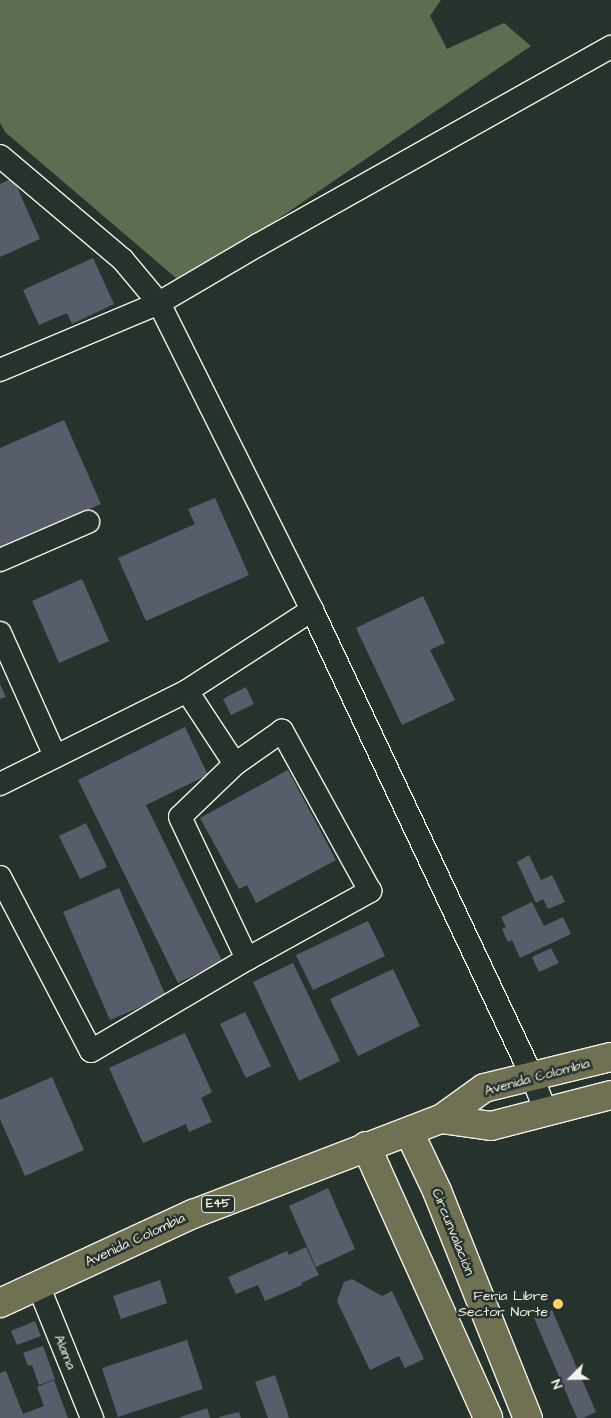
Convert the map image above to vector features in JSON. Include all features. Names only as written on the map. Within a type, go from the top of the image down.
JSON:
[{"type":"main road","name":"Avenida Colombia","points":[[0,1303],[193,1214],[366,1146],[441,1119],[484,1088],[611,1058]]},
{"type":"main road","points":[[441,1119],[491,1126],[611,1094]]},
{"type":"main road","name":"Circunvalación","points":[[409,1132],[437,1191],[528,1418]]},
{"type":"main road","points":[[366,1146],[488,1418]]},
{"type":"street","points":[[0,370],[159,303],[258,245],[611,47]]},
{"type":"street","points":[[0,156],[122,260],[159,303],[312,610],[532,1076],[546,1112]]},
{"type":"street","points":[[0,560],[88,522]]},
{"type":"street","points":[[0,784],[187,690],[312,610]]},
{"type":"street","points":[[0,633],[55,756]]},
{"type":"street","points":[[187,690],[235,764]]},
{"type":"street","points":[[0,877],[91,1051],[247,959],[370,891],[282,731],[235,764],[180,817],[247,959]]},
{"type":"street","name":"Alama","points":[[38,1285],[92,1418]]},
{"type":"green space","points":[[0,0],[441,0],[430,16],[447,49],[504,23],[531,46],[183,284],[5,132],[0,123]]},
{"type":"building","points":[[13,178],[40,239],[0,257],[0,184]]},
{"type":"building","points":[[93,258],[114,304],[72,324],[67,313],[39,325],[23,290]]},
{"type":"building","points":[[64,420],[101,504],[0,549],[0,448]]},
{"type":"building","points":[[215,498],[249,575],[146,621],[118,558],[195,524],[188,509]]},
{"type":"building","points":[[82,579],[109,641],[59,663],[32,601]]},
{"type":"building","points":[[423,596],[445,643],[430,650],[455,700],[402,725],[356,628]]},
{"type":"building","points":[[0,684],[6,697],[0,699]]},
{"type":"building","points":[[246,687],[254,704],[231,715],[223,699]]},
{"type":"building","points":[[185,727],[208,775],[146,805],[222,961],[178,983],[78,780]]},
{"type":"building","points":[[288,770],[336,860],[256,903],[247,885],[239,889],[200,818]]},
{"type":"building","points":[[86,823],[107,867],[80,879],[59,836]]},
{"type":"building","points":[[529,855],[541,880],[552,875],[565,902],[548,909],[543,899],[536,903],[517,862]]},
{"type":"building","points":[[119,888],[166,996],[110,1020],[63,912]]},
{"type":"building","points":[[532,902],[544,926],[563,917],[571,934],[520,958],[512,940],[508,942],[502,929],[506,927],[501,917]]},
{"type":"building","points":[[368,921],[385,956],[313,990],[296,955]]},
{"type":"building","points":[[551,948],[559,963],[539,972],[532,957]]},
{"type":"building","points":[[293,963],[340,1061],[299,1081],[253,982]]},
{"type":"building","points":[[393,969],[420,1026],[358,1056],[330,999]]},
{"type":"building","points":[[245,1012],[271,1066],[246,1078],[220,1024]]},
{"type":"building","points":[[185,1033],[212,1092],[201,1098],[212,1122],[189,1132],[186,1124],[143,1143],[109,1068]]},
{"type":"building","points":[[52,1077],[84,1150],[25,1176],[0,1119],[0,1100]]},
{"type":"building","points":[[328,1188],[355,1249],[316,1267],[289,1206]]},
{"type":"building","points":[[306,1247],[319,1275],[301,1283],[302,1285],[265,1301],[258,1285],[236,1294],[228,1277],[287,1251],[289,1255]]},
{"type":"building","points":[[352,1279],[382,1296],[392,1291],[424,1359],[405,1368],[399,1356],[370,1370],[337,1301],[344,1282]]},
{"type":"building","points":[[160,1280],[167,1303],[121,1319],[113,1296]]},
{"type":"building","points":[[552,1310],[596,1412],[583,1418],[577,1418],[534,1318]]},
{"type":"building","points":[[35,1321],[41,1336],[17,1345],[11,1331]]},
{"type":"building","points":[[187,1340],[203,1389],[118,1417],[102,1368]]},
{"type":"building","points":[[43,1346],[55,1379],[39,1385],[32,1365],[28,1366],[23,1353]]},
{"type":"building","points":[[6,1371],[23,1414],[44,1406],[37,1387],[54,1380],[68,1418],[0,1418],[0,1373]]},
{"type":"building","points":[[275,1375],[289,1417],[287,1418],[268,1418],[255,1382]]},
{"type":"building","points":[[207,1408],[210,1418],[178,1418]]},
{"type":"building","points":[[239,1412],[241,1418],[219,1418],[219,1417]]},
{"type":"place","name":"Feria Libre Sector Norte","points":[[558,1304]]}]
